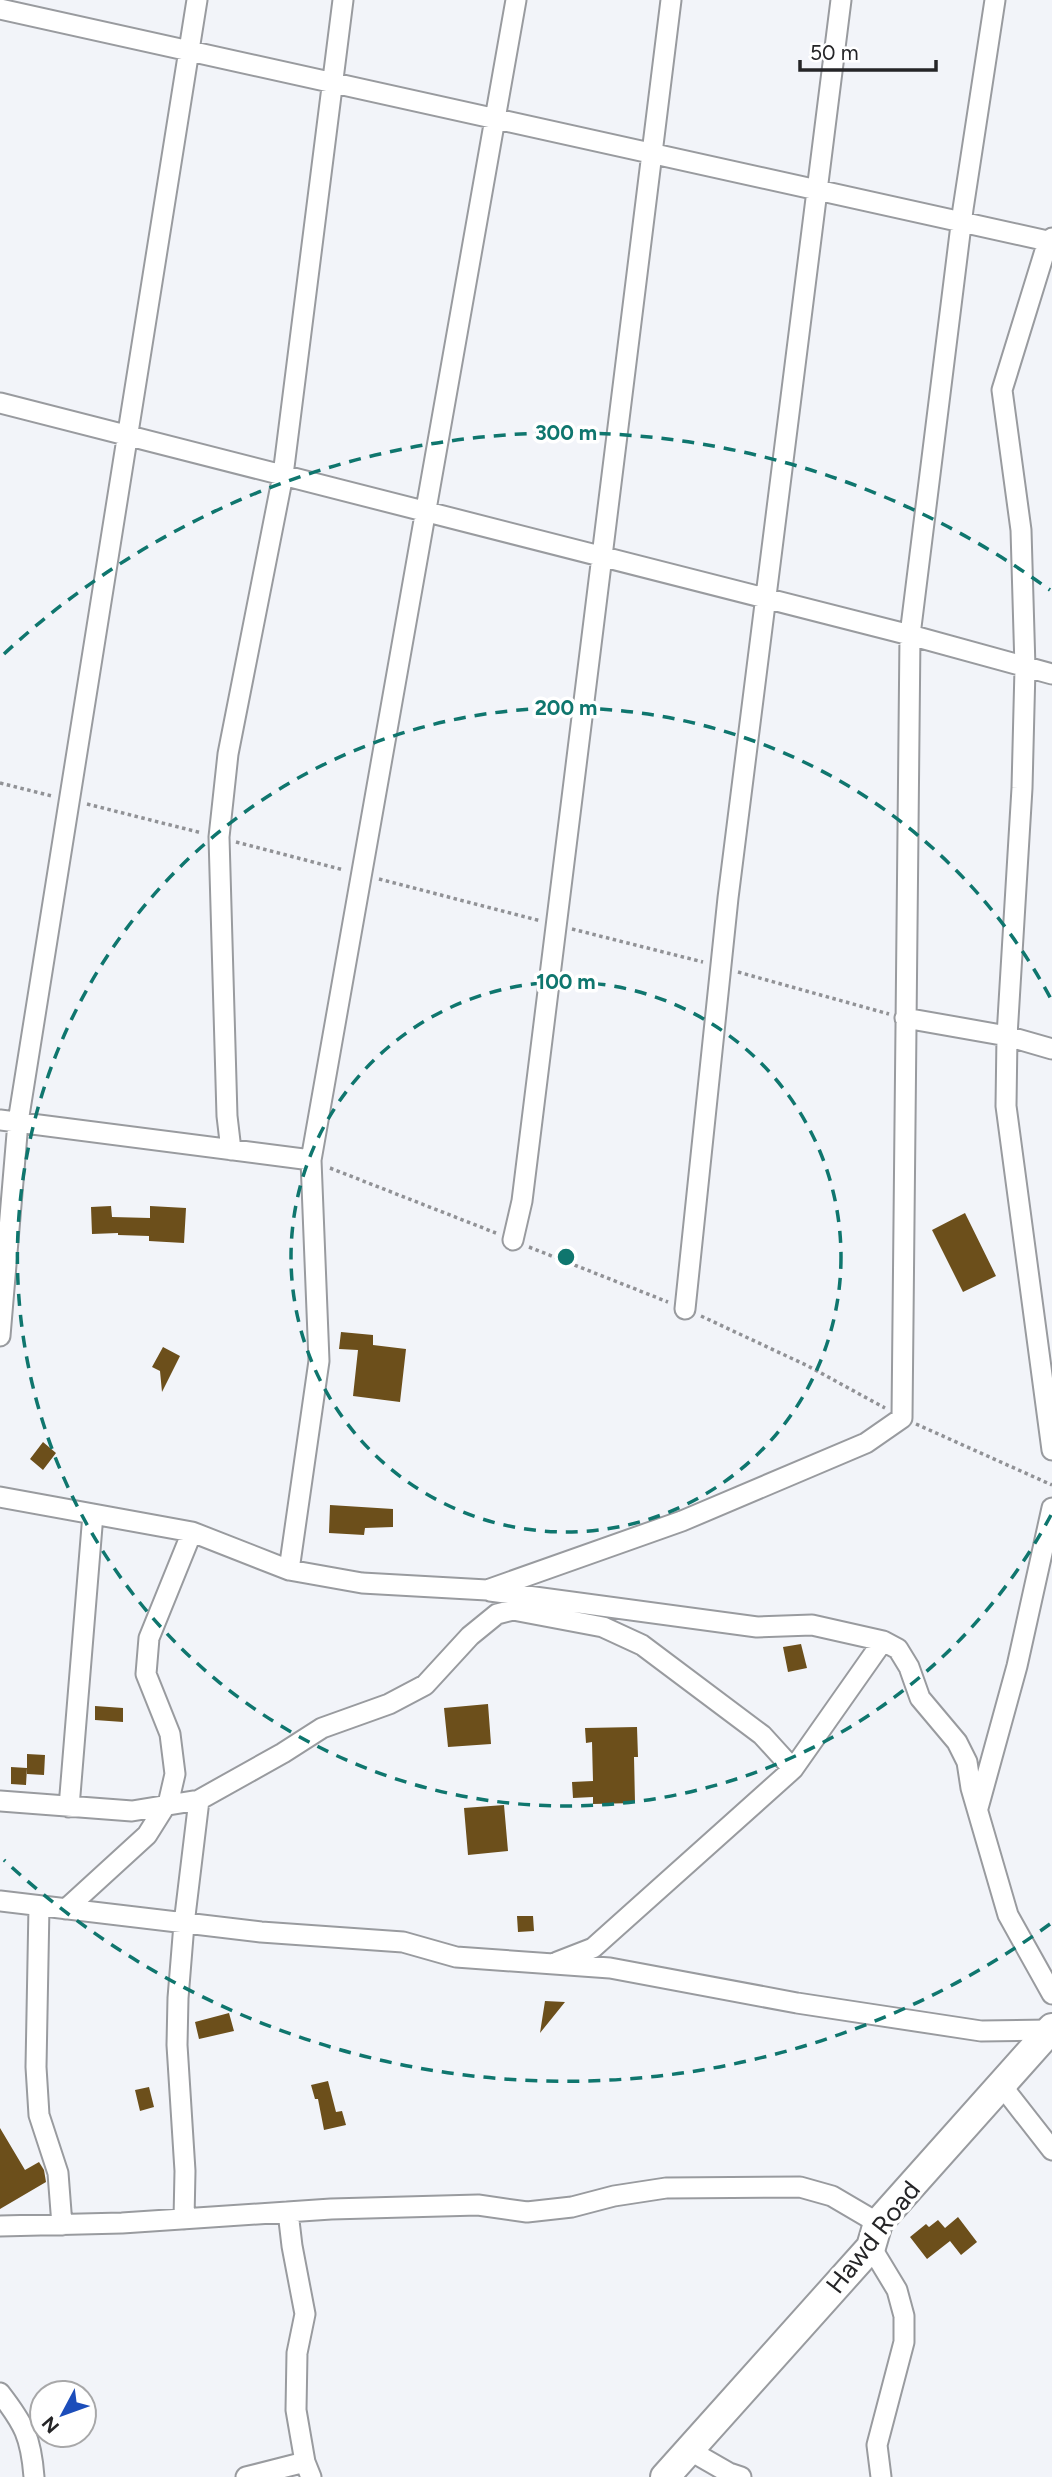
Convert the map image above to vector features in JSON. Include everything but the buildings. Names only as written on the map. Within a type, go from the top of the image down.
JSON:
[{"type":"main road","name":"Hawd Road","points":[[665,2477],[1051,2029]]},
{"type":"street","points":[[0,1336],[9,1121],[69,800],[197,0]]},
{"type":"street","points":[[232,1150],[227,1116],[219,837],[228,754],[284,475],[343,0]]},
{"type":"street","points":[[289,1570],[319,1361],[311,1160],[516,0]]},
{"type":"street","points":[[513,1240],[522,1201],[671,0]]},
{"type":"street","points":[[685,1309],[721,967],[841,0]]},
{"type":"street","points":[[486,1590],[682,1521],[866,1443],[902,1418],[910,635],[961,222],[995,0]]},
{"type":"street","points":[[0,9],[1051,240],[1002,390],[1021,530],[1025,668],[1022,788],[1007,1036],[1006,1106],[1044,1330],[1052,1450]]},
{"type":"street","points":[[0,403],[910,635],[1052,674]]},
{"type":"street","points":[[905,1018],[1007,1036],[1052,1049]]},
{"type":"street","points":[[9,1121],[311,1160]]},
{"type":"street","points":[[0,1497],[192,1532],[289,1570],[362,1583],[486,1590],[757,1628],[812,1625],[883,1641],[898,1649],[909,1667],[920,1698],[957,1742],[967,1762],[977,1809],[1008,1915],[1052,1994]]},
{"type":"street","points":[[977,1809],[1017,1666],[1052,1508]]},
{"type":"street","points":[[69,1807],[93,1514]]},
{"type":"street","points":[[65,1909],[147,1835],[166,1806],[175,1774],[170,1734],[146,1674],[149,1638],[192,1532]]},
{"type":"street","points":[[0,1801],[132,1811],[200,1800],[322,1728],[389,1704],[425,1685],[470,1636],[498,1614],[513,1610],[603,1627],[642,1645],[762,1735],[793,1769]]},
{"type":"street","points":[[553,1963],[593,1948],[793,1769],[883,1641]]},
{"type":"street","points":[[184,2219],[184,2133],[177,2045],[178,1998],[184,1924],[200,1800]]},
{"type":"street","points":[[0,1901],[184,1924],[402,1942],[456,1957],[610,1968],[785,2001],[981,2031],[1051,2029]]},
{"type":"street","points":[[39,1906],[36,2067],[39,2115],[58,2173],[62,2225]]},
{"type":"street","points":[[1002,2085],[1052,2150]]},
{"type":"street","points":[[0,2226],[478,2205],[527,2212],[572,2207],[614,2196],[666,2188],[800,2187],[832,2196],[875,2235],[885,2266],[897,2290],[904,2316],[904,2342],[877,2445],[881,2477]]},
{"type":"street","points":[[246,2477],[308,2469],[296,2410],[298,2353],[305,2314],[292,2246],[289,2212]]},
{"type":"street","points":[[0,2393],[21,2421],[28,2441],[34,2477]]},
{"type":"street","points":[[689,2450],[741,2477]]},
{"type":"path","points":[[0,783],[721,967],[905,1018]]},
{"type":"path","points":[[311,1160],[685,1309],[808,1366],[902,1418],[1052,1485]]}]
